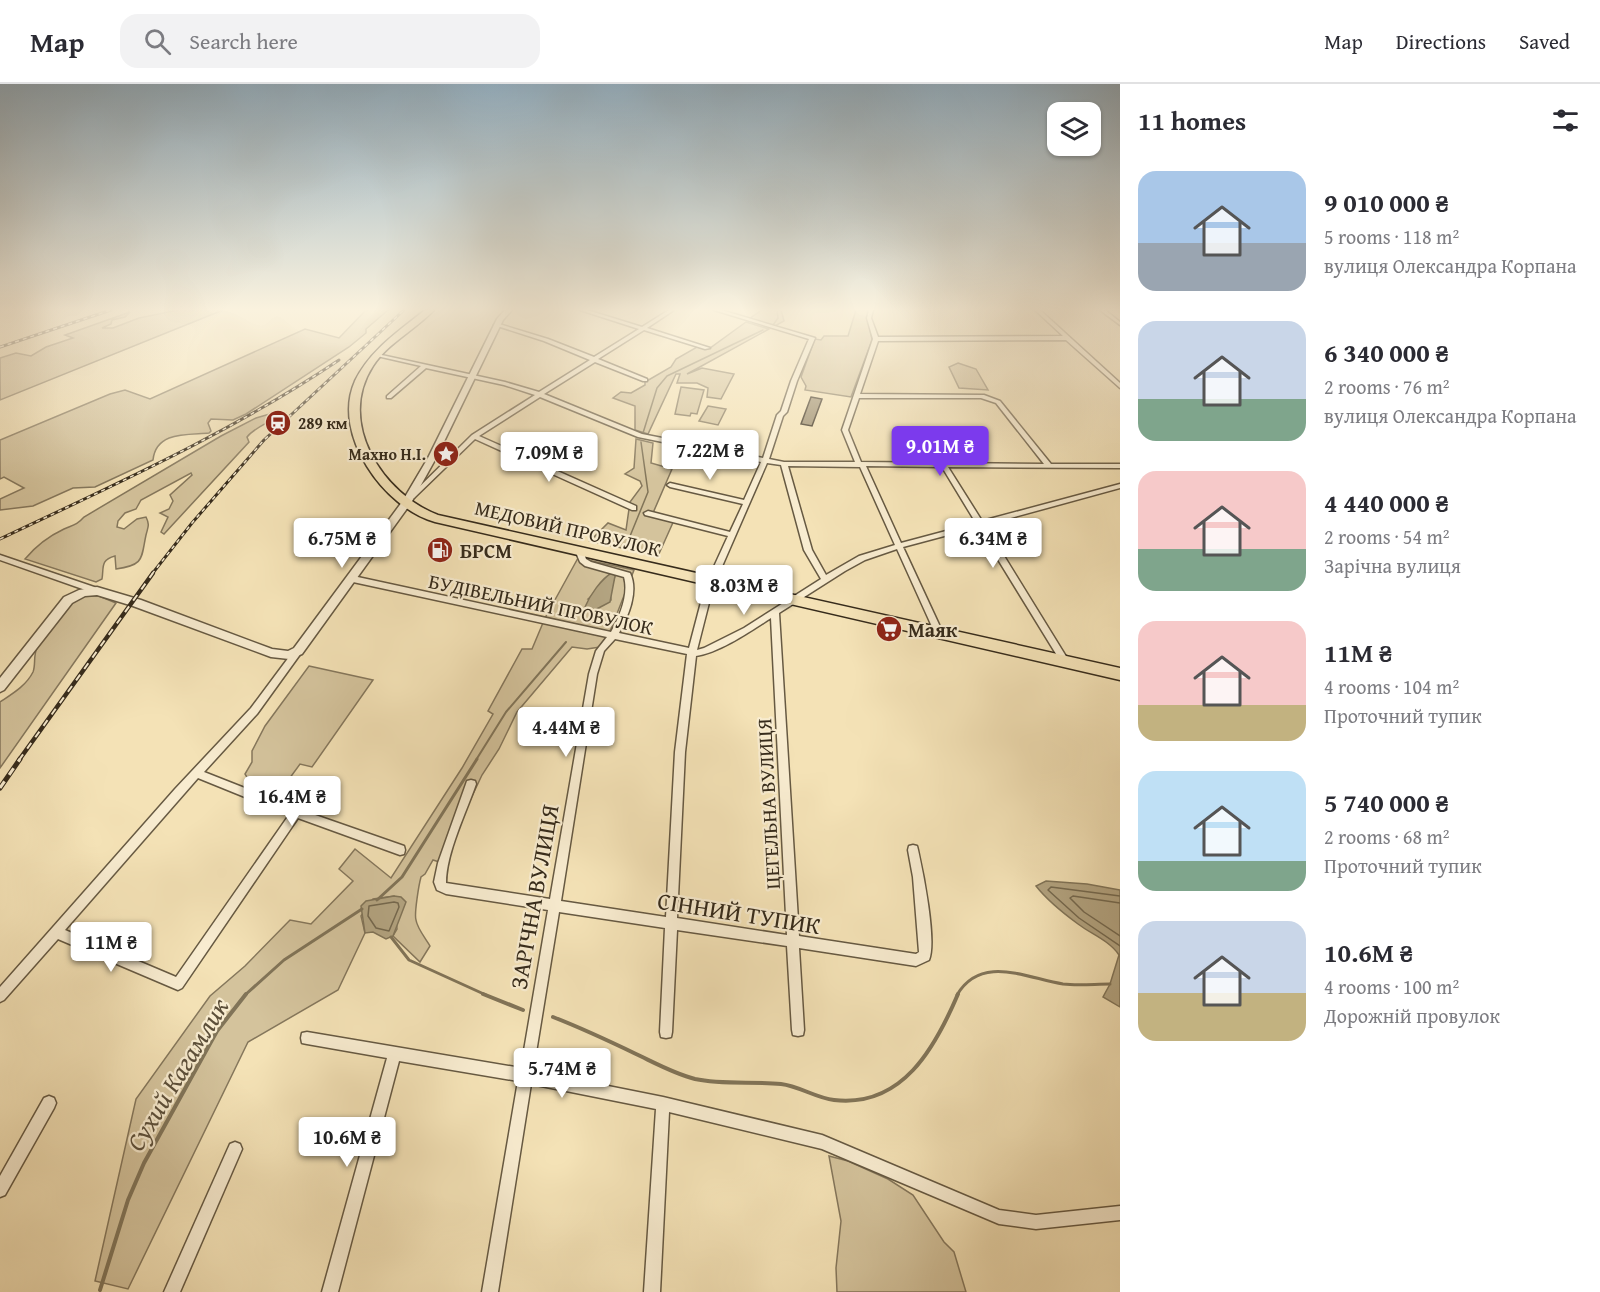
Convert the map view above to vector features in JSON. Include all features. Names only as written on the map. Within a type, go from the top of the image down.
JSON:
[{"type":"main road","name":"МЕДОВИЙ ПРОВУЛОК","points":[[370,366],[364,373],[353,408],[354,421],[370,460],[379,474],[406,503],[435,518],[1120,674]]},
{"type":"street","points":[[389,397],[425,366]]},
{"type":"street","points":[[427,366],[474,376],[539,394],[640,436],[784,464],[1120,466]]},
{"type":"street","points":[[0,996],[196,773],[254,711],[353,579],[406,503],[432,458],[478,366]]},
{"type":"street","points":[[406,503],[474,436],[582,366]]},
{"type":"street","points":[[612,366],[645,380]]},
{"type":"street","points":[[716,571],[765,460],[776,423],[784,412],[800,366]]},
{"type":"street","points":[[867,366],[845,430],[938,631]]},
{"type":"street","points":[[1099,366],[1120,385]]},
{"type":"street","points":[[857,396],[982,396],[992,398],[998,402],[1049,466]]},
{"type":"street","points":[[474,436],[634,508]]},
{"type":"street","points":[[784,464],[808,550],[825,580]]},
{"type":"street","points":[[944,465],[1064,660]]},
{"type":"street","points":[[670,485],[745,502]]},
{"type":"street","name":"БУДІВЕЛЬНИЙ ПРОВУЛОК","points":[[353,579],[613,636],[692,652],[706,651],[775,612],[862,558],[898,546],[1120,486]]},
{"type":"street","points":[[648,513],[732,535]]},
{"type":"street","name":"ЗАРІЧНА ВУЛИЦЯ","points":[[490,1292],[593,674],[599,654],[606,642],[613,636],[626,605],[631,581],[627,575],[618,571],[588,564],[583,560],[579,550]]},
{"type":"street","points":[[0,557],[137,603],[271,653],[289,655],[298,651]]},
{"type":"street","points":[[666,1032],[680,752],[692,652],[709,587]]},
{"type":"street","points":[[0,687],[68,600],[83,593],[97,591]]},
{"type":"street","name":"ЦЕГЕЛЬНА ВУЛИЦЯ","points":[[775,612],[798,1030]]},
{"type":"street","points":[[196,773],[296,813],[400,850]]},
{"type":"street","name":"СІННИЙ ТУПИК","points":[[471,784],[443,866],[440,880],[441,886],[446,889],[916,960],[925,956],[919,877],[913,850]]},
{"type":"street","points":[[56,932],[178,984],[296,813]]},
{"type":"street","points":[[307,1038],[526,1076],[663,1104],[822,1142],[999,1216],[1036,1222],[1120,1213]]},
{"type":"street","points":[[330,1292],[395,1053]]},
{"type":"street","points":[[0,1190],[48,1103]]},
{"type":"street","points":[[652,1292],[663,1104]]},
{"type":"street","points":[[172,1292],[235,1149]]},
{"type":"shaded area","points":[[0,366],[83,366],[0,400]]},
{"type":"shaded area","points":[[222,366],[319,366],[246,414],[233,420],[211,419],[208,423],[211,431],[209,433],[174,436],[166,439],[155,451],[153,460],[95,487],[73,488],[33,506],[0,510],[0,499],[24,488],[4,477],[0,479],[0,440],[110,394],[125,390],[150,399]]},
{"type":"shaded area","points":[[701,366],[687,374],[702,368],[734,374],[721,399],[707,397],[708,388],[697,383],[677,383],[680,374],[676,374],[648,434],[635,430],[635,406],[613,398],[621,392],[631,393],[671,367]]},
{"type":"shaded area","points":[[805,366],[862,366],[851,397],[805,390],[806,386],[801,377]]},
{"type":"shaded area","points":[[968,366],[976,369],[988,390],[959,388],[949,367]]},
{"type":"shaded area","points":[[681,387],[704,390],[697,414],[691,413],[690,416],[675,414]]},
{"type":"shaded area","points":[[708,406],[726,409],[718,425],[699,421]]},
{"type":"shaded area","points":[[273,413],[278,416],[257,428],[247,437],[249,442],[164,534],[161,532],[168,517],[160,513],[169,509],[173,501],[170,495],[192,475],[191,473],[141,500],[136,509],[125,513],[118,521],[117,527],[124,529],[137,519],[146,517],[148,522],[142,555],[137,563],[116,569],[115,556],[110,558],[105,562],[102,579],[96,582],[25,559],[53,535],[77,523],[221,436],[256,418]]},
{"type":"shaded area","points":[[636,439],[653,443],[651,463],[672,469],[653,513],[675,518],[658,556],[590,541],[608,523],[626,530],[630,502],[642,486],[640,481],[625,474],[634,468]]},
{"type":"shaded area","points":[[578,558],[634,570],[611,629],[600,647],[587,649],[572,647],[517,712],[499,749],[482,775],[442,860],[439,862],[433,860],[421,877],[416,917],[418,926],[430,946],[420,962],[393,936],[397,929],[394,896],[373,899],[361,916],[365,933],[338,990],[248,1042],[128,1289],[95,1281],[136,1099],[210,996],[245,966],[290,920],[311,924],[353,881],[339,869],[355,849],[391,878],[462,768],[493,714],[488,711],[522,649],[532,649],[545,618]],"holes":[[[615,576],[610,591],[611,600],[600,605],[588,599]]]},
{"type":"shaded area","points":[[85,596],[99,596],[116,603],[0,768],[0,702],[27,681],[33,672],[37,648],[72,602]]},
{"type":"shaded area","points":[[309,666],[373,680],[312,767],[300,764],[281,790],[248,779],[245,774],[252,762],[252,751],[265,726]]},
{"type":"shaded area","points":[[829,1156],[848,1161],[888,1179],[913,1195],[944,1242],[954,1252],[966,1292],[837,1292],[836,1268],[841,1221]]},
{"type":"water","points":[[613,572],[615,576],[610,602],[591,612],[585,607],[590,597],[600,583]]},
{"type":"water","points":[[1046,881],[1087,884],[1120,890],[1120,1007],[1103,997],[1110,984],[1119,955],[1111,946],[1072,920],[1045,896],[1036,886]]},
{"type":"water","points":[[401,897],[406,902],[393,936],[386,939],[373,932],[365,933],[361,906],[366,901]]},
{"type":"building","points":[[811,397],[822,399],[812,426],[801,424]]},
{"type":"waterway","name":"Сухий Кагамлик","points":[[643,433],[657,388],[667,376],[687,366]]},
{"type":"waterway","name":"Сухий Кагамлик","points":[[626,546],[648,492],[641,442]]},
{"type":"waterway","name":"Сухий Кагамлик","points":[[476,760],[506,712],[566,642]]},
{"type":"waterway","name":"Сухий Кагамлик","points":[[377,900],[402,877],[477,759]]},
{"type":"waterway","name":"Сухий Кагамлик","points":[[246,994],[284,960],[362,909]]},
{"type":"waterway","points":[[391,937],[409,960],[486,995]]},
{"type":"waterway","points":[[957,995],[978,975],[991,972],[1020,974],[1063,984],[1110,984]]},
{"type":"waterway","name":"Сухий Кагамлик","points":[[100,1290],[128,1200],[144,1163],[217,1031],[246,994]]},
{"type":"waterway","points":[[483,994],[523,1010]]},
{"type":"waterway","points":[[553,1017],[695,1079],[781,1084],[827,1099],[858,1100],[879,1094],[897,1084],[913,1070],[927,1053],[958,994]]},
{"type":"railway","points":[[0,539],[215,434],[329,366]]},
{"type":"railway","points":[[152,574],[192,523],[264,440],[343,366]]},
{"type":"railway","points":[[19,760],[153,573]]},
{"type":"railway","points":[[0,788],[20,759]]},
{"type":"place","name":"289 км","points":[[278,423]]},
{"type":"place","name":"Махно Н.І.","points":[[446,454]]},
{"type":"place","name":"БРСМ","points":[[440,550]]},
{"type":"place","name":"Маяк","points":[[889,629]]}]
